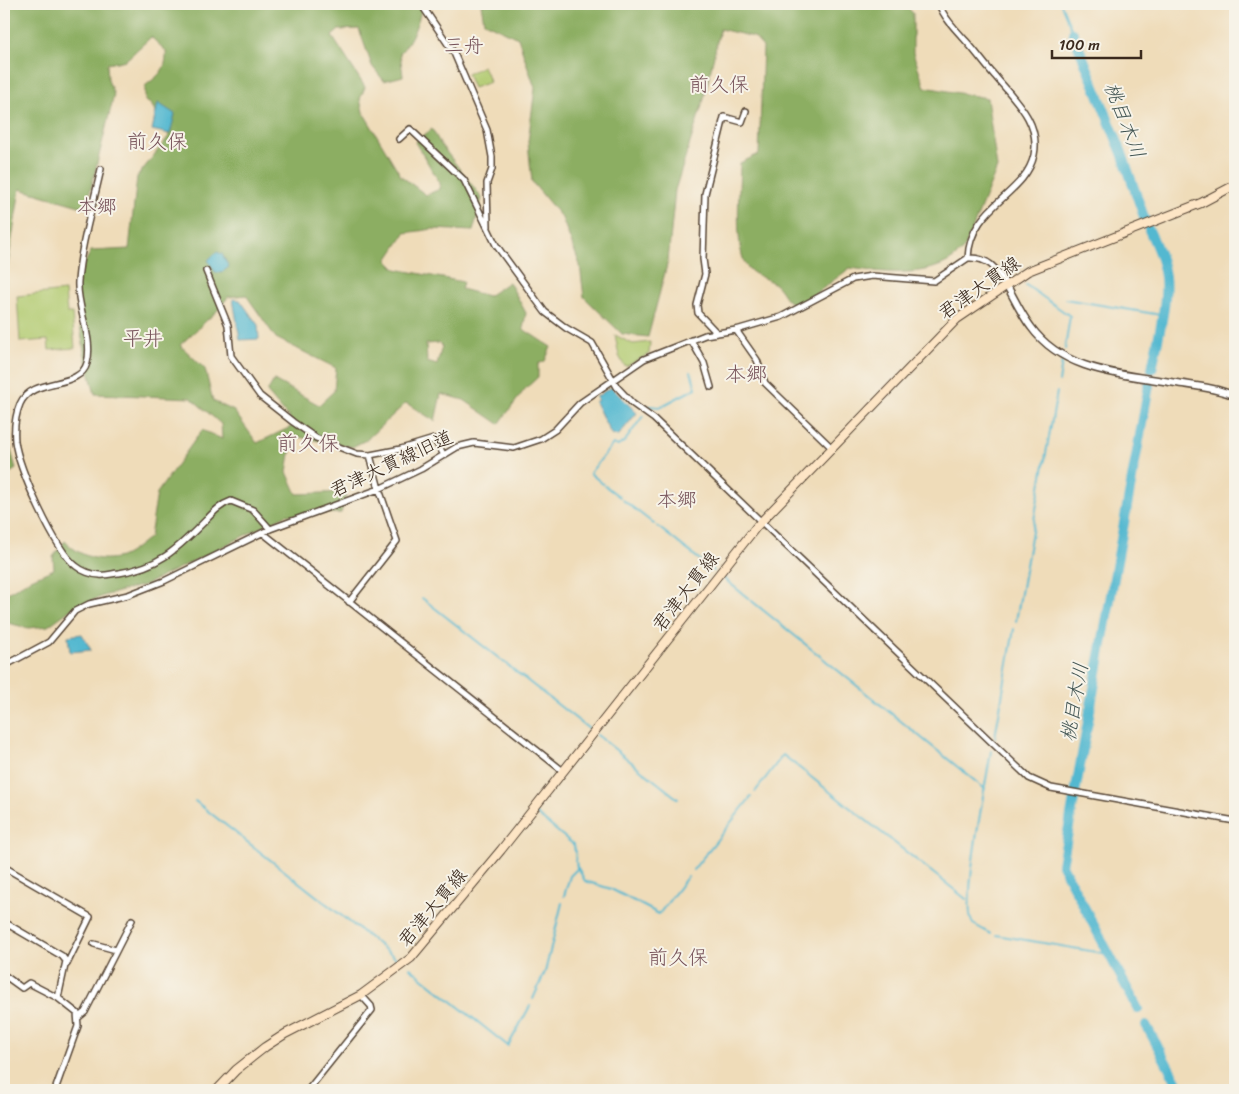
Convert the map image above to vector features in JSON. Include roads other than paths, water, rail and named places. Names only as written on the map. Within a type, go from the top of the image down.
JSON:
[{"type":"main road","name":"君津大貫線","points":[[216,1090],[236,1070],[285,1034],[361,995],[411,958],[762,521],[957,319],[1028,270],[1201,203],[1235,185]]},
{"type":"street","points":[[421,4],[454,53],[488,130],[492,157],[492,169],[487,183],[488,227]]},
{"type":"street","points":[[947,4],[939,5],[953,26],[1016,99],[1033,127],[1035,142],[1034,156],[1026,172],[975,227],[968,258],[986,260],[996,268],[1030,327],[1048,347],[1067,359],[1099,369],[1211,389],[1235,396]]},
{"type":"street","points":[[716,332],[698,313],[697,305],[704,274],[702,259],[706,194],[724,117],[742,122],[746,111]]},
{"type":"street","points":[[399,139],[410,129],[464,180],[499,250],[536,303],[552,319],[592,343],[613,379],[633,404],[654,419],[1029,778],[1043,786],[1235,821]]},
{"type":"street","points":[[101,169],[78,281],[79,304],[89,354],[87,365],[77,376],[30,392],[20,404],[14,426],[16,443],[28,484],[65,554],[83,571],[100,575],[140,569],[164,558],[224,503],[231,501],[247,506],[270,529]]},
{"type":"street","name":"君津大貫線旧道","points":[[4,666],[49,642],[75,611],[89,604],[128,595],[164,581],[270,529],[379,489],[421,469],[457,447],[474,443],[514,448],[541,439],[555,430],[580,403],[644,359],[716,332],[736,330],[782,317],[853,279],[872,276],[934,281],[968,258]]},
{"type":"street","points":[[206,271],[228,325],[231,356],[260,396],[316,438],[357,454],[370,455],[434,439],[444,455]]},
{"type":"street","points":[[736,330],[757,360],[765,383],[832,448]]},
{"type":"street","points":[[691,340],[704,363],[711,387]]},
{"type":"street","points":[[349,602],[397,541],[379,489],[370,455]]},
{"type":"street","points":[[262,533],[563,771]]},
{"type":"street","points":[[4,867],[90,917],[67,964],[58,998]]},
{"type":"street","points":[[55,1090],[76,1034],[79,1017],[85,1012],[132,920]]},
{"type":"street","points":[[4,922],[62,956],[67,964]]},
{"type":"street","points":[[94,944],[116,950]]},
{"type":"street","points":[[4,975],[22,988],[29,982],[58,998],[79,1017]]},
{"type":"street","points":[[308,1090],[372,1010],[372,1006],[361,995]]},
{"type":"water","points":[[158,103],[175,114],[170,134],[152,130]]},
{"type":"water","points":[[217,252],[222,254],[229,267],[221,273],[215,272],[208,260]]},
{"type":"water","points":[[233,299],[240,300],[258,325],[259,339],[240,340]]},
{"type":"water","points":[[611,387],[637,413],[618,436],[611,434],[595,402],[598,400],[596,397]]},
{"type":"water","points":[[82,634],[91,650],[70,652],[68,636]]},
{"type":"waterway","points":[[1061,4],[1073,33]]},
{"type":"waterway","name":"桃目木川","points":[[1073,33],[1122,153],[1145,220]]},
{"type":"waterway","name":"桃目木川","points":[[1149,230],[1163,265],[1166,288],[1164,311],[1152,369]]},
{"type":"waterway","points":[[1026,285],[1070,316],[1065,349]]},
{"type":"waterway","points":[[1065,299],[1161,315]]},
{"type":"waterway","points":[[1059,382],[1062,362]]},
{"type":"waterway","points":[[649,406],[660,407],[696,388],[691,372]]},
{"type":"waterway","name":"桃目木川","points":[[1138,1009],[1062,865],[1149,385]]},
{"type":"waterway","points":[[1016,621],[1057,392]]},
{"type":"waterway","points":[[603,484],[590,473],[613,444],[618,446],[625,441],[643,416]]},
{"type":"waterway","points":[[605,486],[620,497]]},
{"type":"waterway","points":[[623,500],[654,524]]},
{"type":"waterway","points":[[657,526],[714,571]]},
{"type":"waterway","points":[[722,577],[985,789]]},
{"type":"waterway","points":[[422,598],[589,729]]},
{"type":"waterway","points":[[995,737],[1014,629]]},
{"type":"waterway","points":[[597,735],[678,799]]},
{"type":"waterway","points":[[991,751],[972,869],[970,913],[973,924],[991,934]]},
{"type":"waterway","points":[[755,792],[783,755],[966,899]]},
{"type":"waterway","points":[[693,870],[751,797]]},
{"type":"waterway","points":[[195,801],[397,959]]},
{"type":"waterway","points":[[534,812],[574,845],[577,868]]},
{"type":"waterway","points":[[564,896],[570,876],[578,868],[585,881],[611,889],[659,914],[688,876]]},
{"type":"waterway","points":[[533,999],[545,972],[562,903]]},
{"type":"waterway","points":[[996,935],[1108,954]]},
{"type":"waterway","points":[[410,968],[508,1046],[530,1006]]},
{"type":"waterway","name":"桃目木川","points":[[1146,1025],[1181,1090]]},
{"type":"district","name":"三舟","points":[[464,45]]},
{"type":"district","name":"前久保","points":[[719,84]]},
{"type":"district","name":"前久保","points":[[157,141]]},
{"type":"district","name":"本郷","points":[[97,206]]},
{"type":"district","name":"平井","points":[[143,338]]},
{"type":"district","name":"本郷","points":[[746,374]]},
{"type":"district","name":"前久保","points":[[308,443]]},
{"type":"district","name":"本郷","points":[[677,499]]},
{"type":"district","name":"前久保","points":[[678,957]]}]
